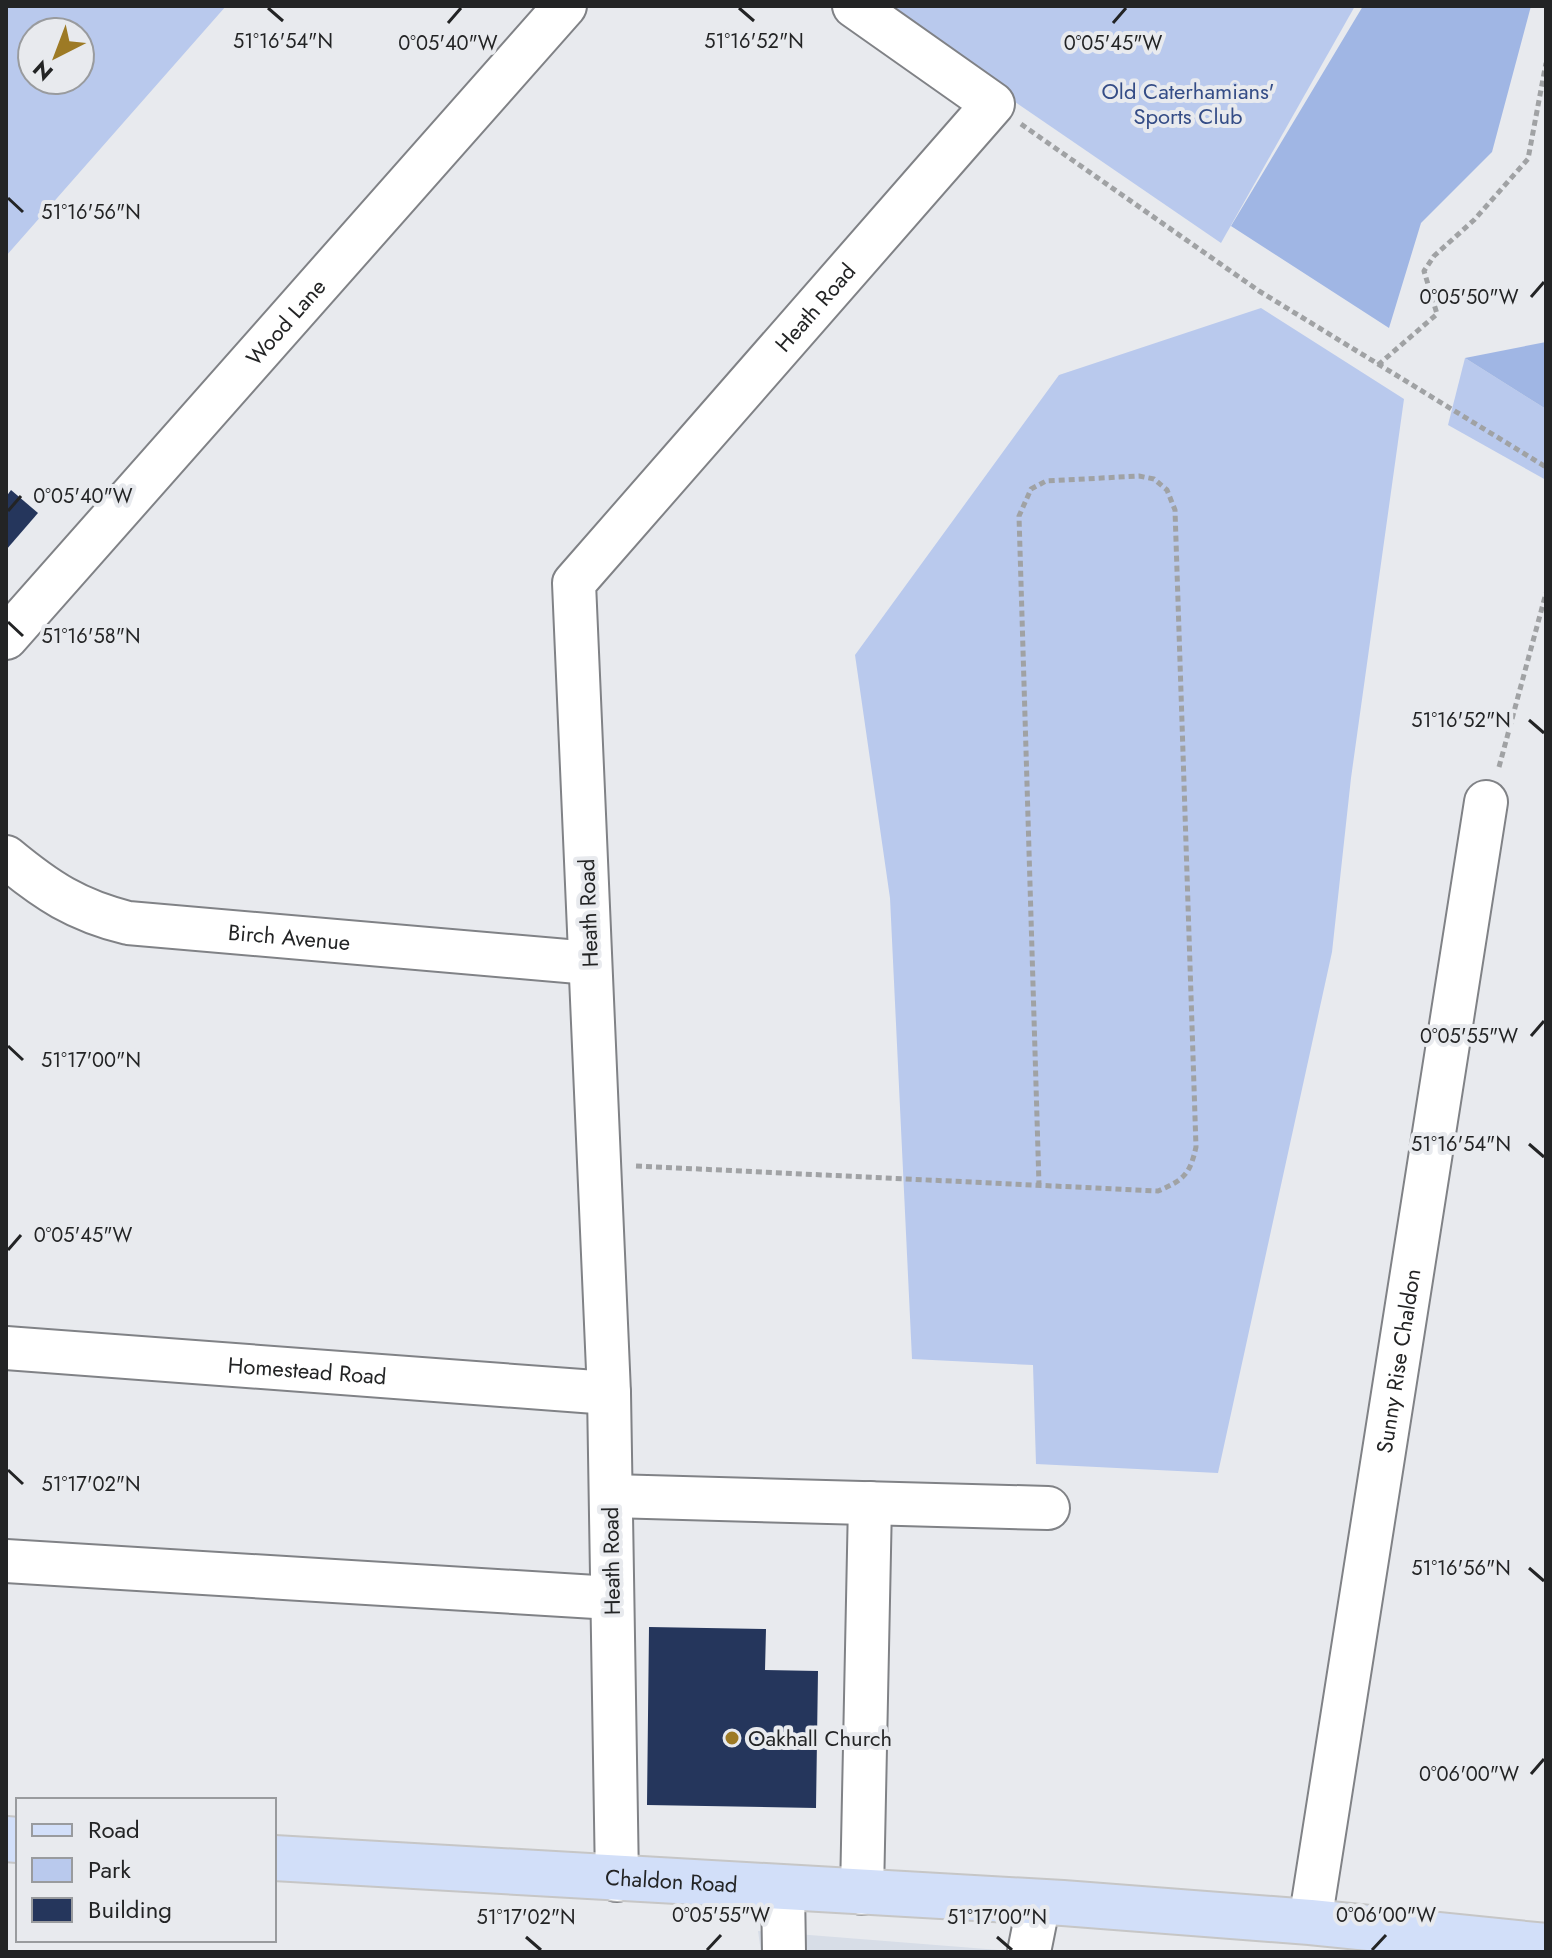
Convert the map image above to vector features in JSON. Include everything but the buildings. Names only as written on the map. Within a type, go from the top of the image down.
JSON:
[{"type":"main road","name":"Chaldon Road","points":[[276,1858],[1039,1902],[1310,1922],[1546,1946]]},
{"type":"street","name":"Wood Lane","points":[[6,638],[565,6]]},
{"type":"street","points":[[854,6],[993,104]]},
{"type":"street","name":"Heath Road","points":[[617,1880],[609,1393],[574,583],[993,104]]},
{"type":"street","name":"Sunny Rise Chaldon","points":[[1310,1922],[1486,802]]},
{"type":"street","name":"Birch Avenue","points":[[6,857],[48,891],[92,914],[128,923],[590,963]]},
{"type":"street","name":"Homestead Road","points":[[6,1348],[609,1393]]},
{"type":"street","points":[[611,1496],[1048,1508]]},
{"type":"street","points":[[862,1893],[870,1503]]},
{"type":"street","points":[[6,1561],[612,1598]]},
{"type":"street","points":[[783,1889],[784,1952]]},
{"type":"street","points":[[1029,1952],[1039,1902]]},
{"type":"path","points":[[1378,365],[1437,314],[1424,271],[1434,256],[1474,220],[1528,159],[1546,63]]},
{"type":"path","points":[[993,104],[1259,291],[1546,467]]},
{"type":"path","points":[[599,1165],[1158,1191],[1179,1182],[1192,1167],[1196,1147],[1175,510],[1167,490],[1154,479],[1139,476],[1046,481],[1031,489],[1019,516],[1039,1185]]},
{"type":"path","points":[[1486,802],[1498,773],[1546,593]]},
{"type":"shaded area","points":[[1363,6],[1531,6],[1492,152],[1421,223],[1389,328],[1231,226]]},
{"type":"shaded area","points":[[1546,342],[1546,409],[1465,358]]},
{"type":"shaded area","points":[[758,1931],[1025,1952],[761,1952]]},
{"type":"green space","points":[[6,6],[226,6],[6,256]]},
{"type":"green space","name":"Old Caterhamians' Sports Club","points":[[883,6],[1355,6],[1221,243],[1018,104]]},
{"type":"green space","points":[[1261,308],[1404,399],[1351,778],[1332,952],[1218,1473],[1036,1464],[1033,1365],[912,1359],[890,898],[855,655],[1059,375]]},
{"type":"green space","points":[[1465,358],[1546,409],[1546,480],[1448,425]]},
{"type":"place","name":"Oakhall Church","points":[[732,1738]]}]
